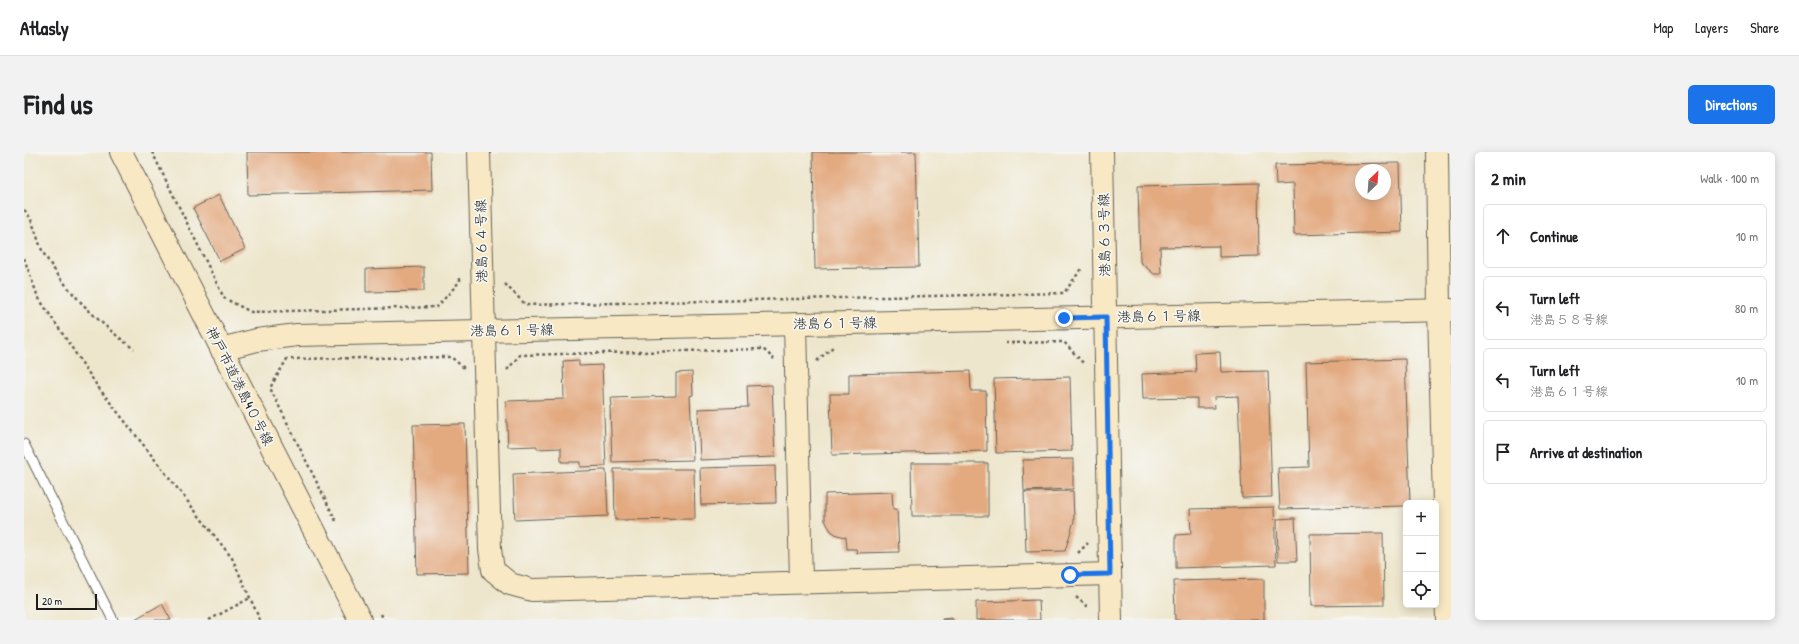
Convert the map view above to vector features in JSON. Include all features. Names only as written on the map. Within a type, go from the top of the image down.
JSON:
[{"type":"street","name":"神戸市道港島4０号線","points":[[121,152],[360,620]]},
{"type":"street","name":"港島６４号線","points":[[479,152],[490,549],[493,570],[510,584],[532,590],[1110,574]]},
{"type":"street","name":"港島６３号線","points":[[1102,152],[1111,620]]},
{"type":"street","points":[[1437,152],[1445,310],[1449,588],[1447,620]]},
{"type":"street","name":"港島６１号線","points":[[221,349],[257,340],[297,335],[1445,310]]},
{"type":"street","points":[[795,324],[801,582]]},
{"type":"lane","points":[[24,444],[113,620]]},
{"type":"path","points":[[152,152],[224,298],[251,312],[437,308],[460,281],[459,273]]},
{"type":"path","points":[[24,210],[44,253],[69,287],[98,320],[134,349]]},
{"type":"path","points":[[24,258],[38,297],[98,387],[232,558],[260,620]]},
{"type":"path","points":[[504,283],[526,305],[1064,293],[1082,270],[1082,262]]},
{"type":"path","points":[[1000,343],[1064,342],[1084,364],[1084,371]]},
{"type":"path","points":[[818,361],[833,346],[841,346]]},
{"type":"path","points":[[504,373],[520,355],[763,350],[778,362]]},
{"type":"path","points":[[336,523],[270,388],[287,359],[451,357],[465,370]]},
{"type":"path","points":[[1088,535],[1088,543],[1070,560],[1070,592],[1089,606],[1089,613]]},
{"type":"path","points":[[209,620],[250,598]]},
{"type":"path","points":[[378,607],[384,620]]},
{"type":"building","points":[[247,152],[431,152],[432,190],[248,195]]},
{"type":"building","points":[[813,152],[916,152],[919,267],[815,269]]},
{"type":"building","points":[[1400,163],[1402,232],[1294,235],[1293,184],[1276,185],[1275,165]]},
{"type":"building","points":[[1258,183],[1259,256],[1219,257],[1219,246],[1160,247],[1161,274],[1154,274],[1140,262],[1138,186]]},
{"type":"building","points":[[219,195],[245,249],[220,261],[193,208]]},
{"type":"building","points":[[424,267],[424,291],[366,292],[366,269]]},
{"type":"building","points":[[1220,352],[1221,372],[1268,371],[1272,497],[1242,498],[1238,396],[1214,397],[1215,408],[1197,408],[1197,398],[1143,399],[1142,374],[1196,372],[1195,353]]},
{"type":"building","points":[[1405,359],[1410,500],[1403,500],[1403,506],[1280,509],[1278,468],[1309,467],[1306,362]]},
{"type":"building","points":[[579,360],[579,366],[602,365],[606,466],[580,467],[580,462],[561,462],[561,448],[537,449],[537,446],[508,447],[506,401],[564,399],[563,361]]},
{"type":"building","points":[[970,371],[971,391],[986,391],[987,451],[832,455],[830,394],[849,394],[849,374]]},
{"type":"building","points":[[692,372],[693,395],[690,396],[693,460],[612,462],[611,398],[676,396],[676,373]]},
{"type":"building","points":[[1070,377],[1072,451],[996,453],[994,379]]},
{"type":"building","points":[[772,385],[775,457],[700,460],[698,409],[748,407],[747,386]]},
{"type":"building","points":[[465,424],[469,573],[417,574],[413,425]]},
{"type":"building","points":[[1073,459],[1073,489],[1024,491],[1023,460]]},
{"type":"building","points":[[911,463],[988,463],[988,516],[912,516]]},
{"type":"building","points":[[775,466],[776,503],[701,505],[700,468]]},
{"type":"building","points":[[614,469],[694,469],[695,519],[615,520]]},
{"type":"building","points":[[606,470],[608,516],[515,520],[513,474]]},
{"type":"building","points":[[1073,491],[1074,521],[1065,551],[1026,552],[1024,492]]},
{"type":"building","points":[[892,492],[893,509],[897,509],[899,552],[857,553],[856,549],[847,549],[846,537],[837,535],[831,531],[825,520],[825,494]]},
{"type":"building","points":[[1274,507],[1276,565],[1176,568],[1176,535],[1191,534],[1190,509]]},
{"type":"building","points":[[1295,518],[1297,561],[1278,561],[1277,519]]},
{"type":"building","points":[[1383,533],[1384,605],[1311,606],[1310,534]]},
{"type":"building","points":[[1264,579],[1264,620],[1175,620],[1174,581]]},
{"type":"building","points":[[1039,600],[1040,620],[976,620],[976,602]]},
{"type":"building","points":[[162,604],[171,620],[135,619]]},
{"type":"building","points":[[952,618],[953,620],[942,620],[942,619]]},
{"type":"route","points":[[1064,318],[1106,317],[1110,574],[1070,575]]}]
